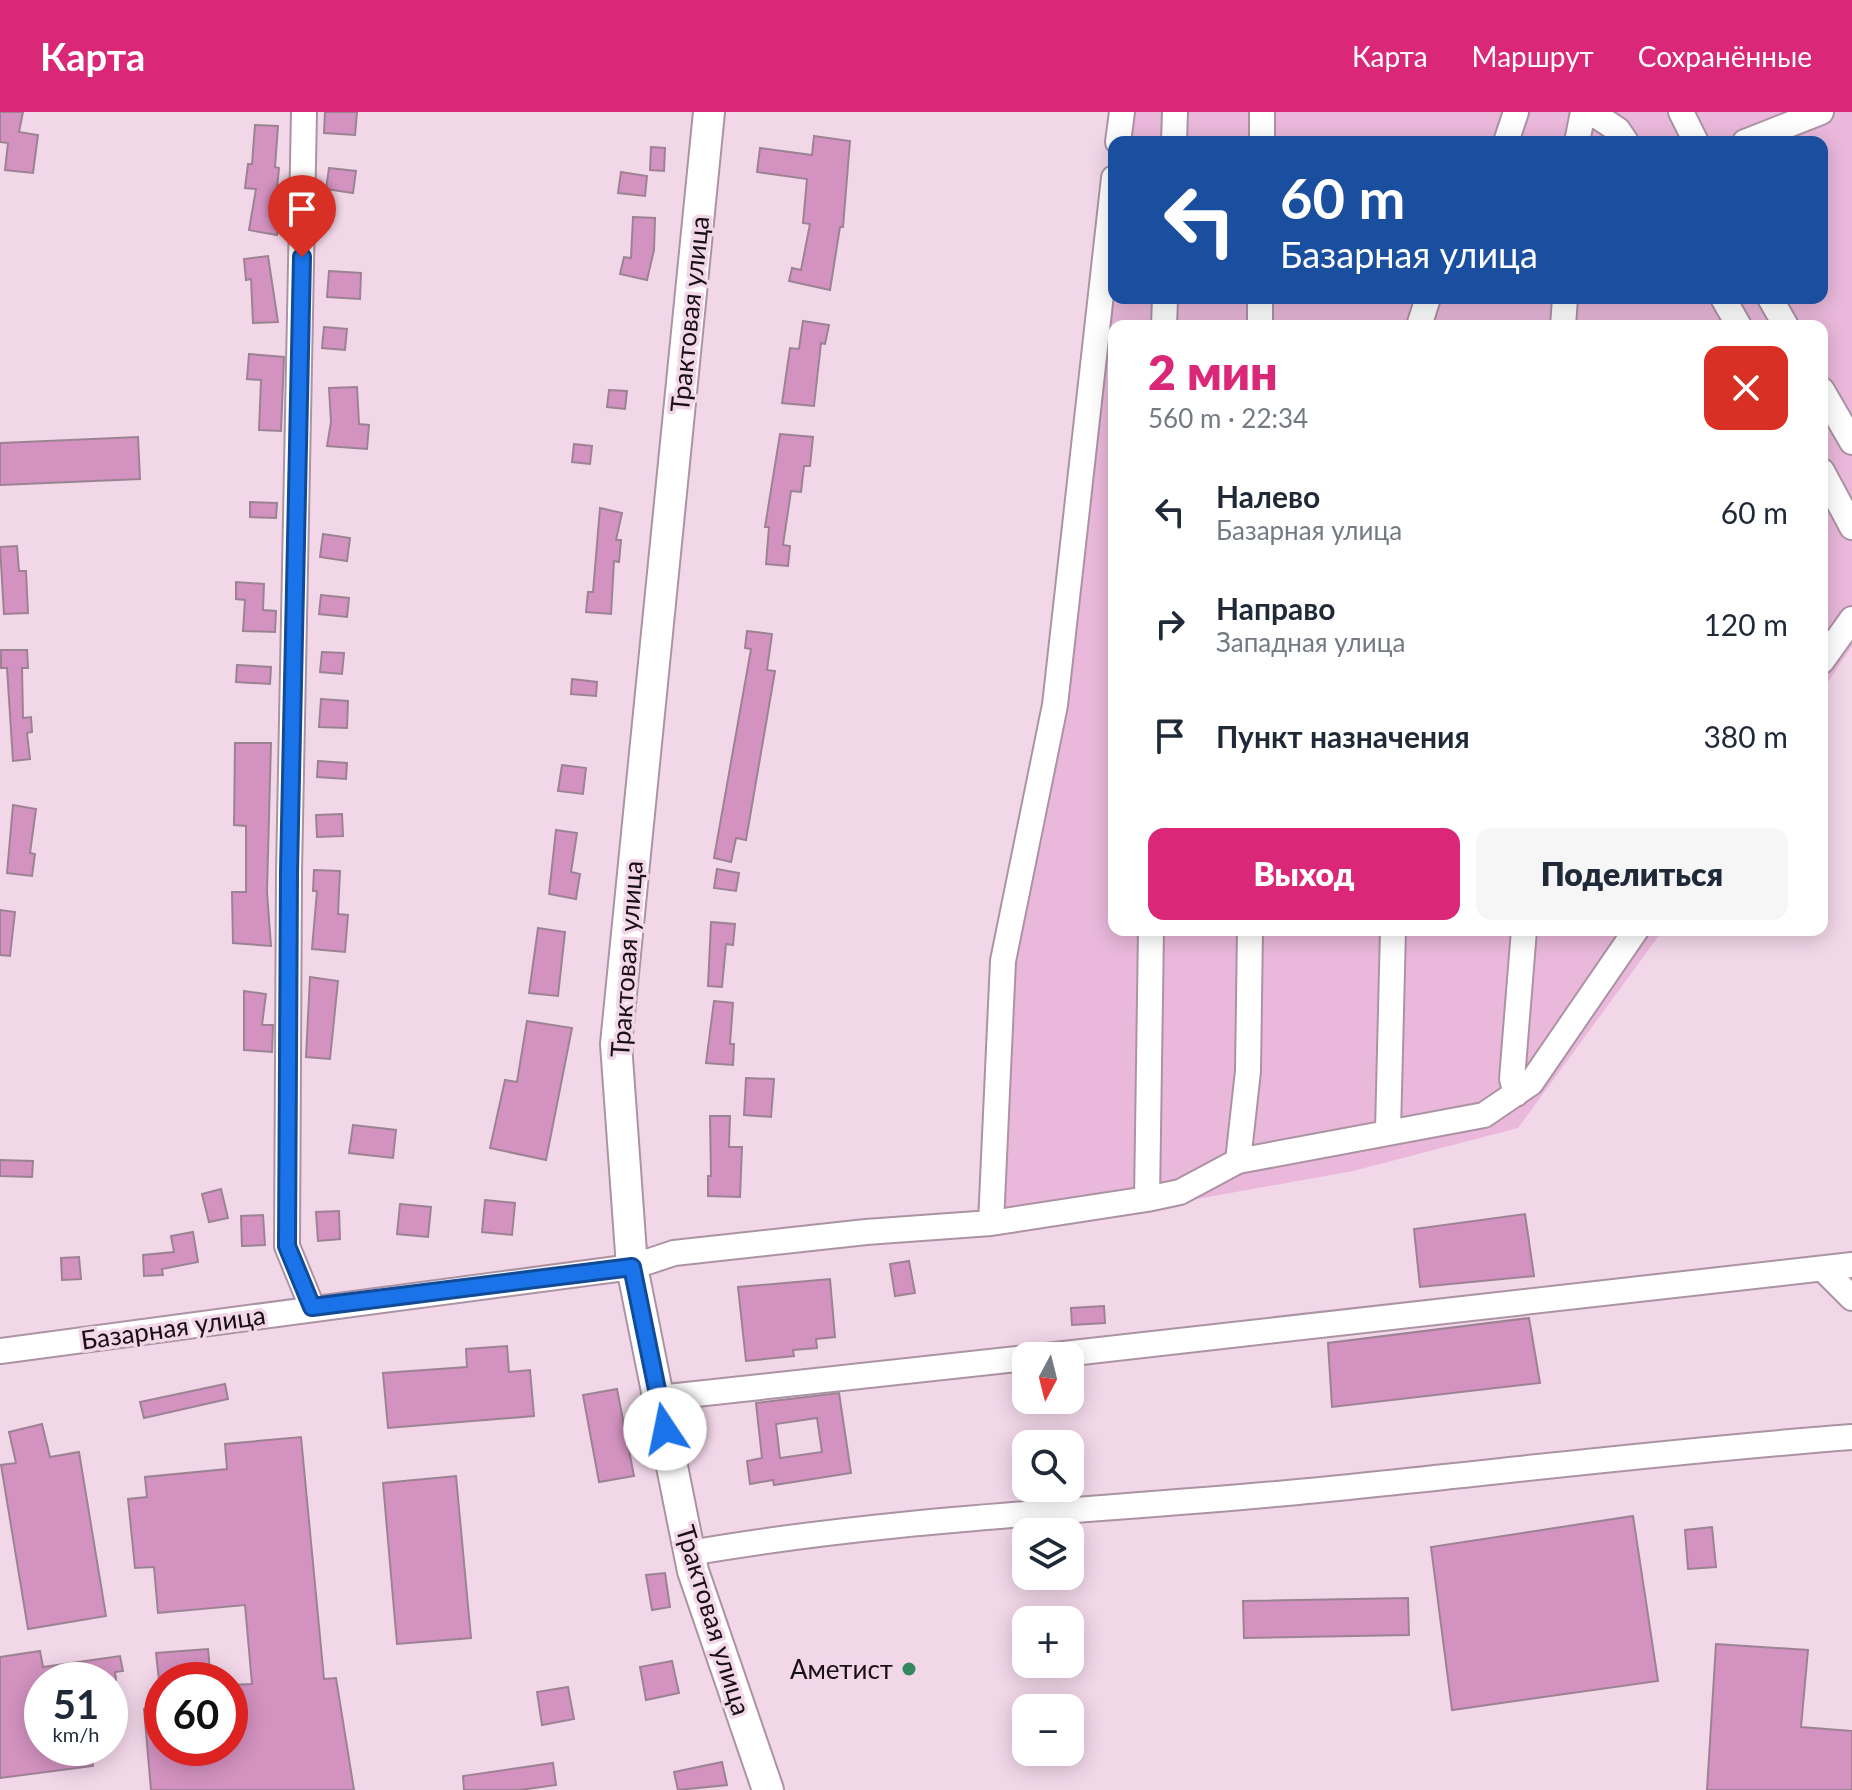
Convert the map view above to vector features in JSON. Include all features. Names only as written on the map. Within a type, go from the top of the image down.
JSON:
[{"type":"main road","name":"Трактовая улица","points":[[709,112],[616,1044],[632,1267],[690,1553],[768,1790]]},
{"type":"street","points":[[304,112],[289,872],[287,1246],[312,1307]]},
{"type":"street","points":[[1119,136],[1122,112]]},
{"type":"street","points":[[1174,136],[1175,112]]},
{"type":"street","points":[[1262,112],[1262,136]]},
{"type":"street","points":[[1508,136],[1516,112]]},
{"type":"street","points":[[1578,136],[1583,112]]},
{"type":"street","points":[[1591,112],[1622,136]]},
{"type":"street","points":[[1681,112],[1693,136]]},
{"type":"street","points":[[1760,136],[1821,112]]},
{"type":"street","points":[[991,1223],[1003,961],[1055,705],[1108,232]]},
{"type":"street","points":[[1828,400],[1852,442]]},
{"type":"street","points":[[1828,482],[1852,527]]},
{"type":"street","points":[[1828,653],[1852,619]]},
{"type":"street","points":[[1147,1199],[1151,936]]},
{"type":"street","points":[[1238,1161],[1248,1071],[1250,936]]},
{"type":"street","points":[[1388,1131],[1393,936]]},
{"type":"street","points":[[1516,1094],[1512,1079],[1524,936]]},
{"type":"street","name":"Базарная улица","points":[[0,1351],[312,1307],[632,1267],[674,1253],[866,1232],[991,1223],[1147,1199],[1180,1192],[1238,1161],[1484,1115],[1531,1083],[1632,936]]},
{"type":"street","points":[[1084,1352],[1852,1265]]},
{"type":"street","points":[[1823,1269],[1852,1298]]},
{"type":"street","points":[[659,1398],[1012,1360]]},
{"type":"street","points":[[690,1553],[791,1535],[1299,1492],[1697,1449],[1852,1437]]},
{"type":"shaded area","points":[[1116,112],[1852,112],[1852,646],[1828,682],[1828,320],[1108,320],[1108,936],[1659,936],[1518,1128],[1353,1171],[985,1237],[998,962],[1051,704],[1108,185],[1108,304],[1828,304],[1828,136],[1113,136]]},
{"type":"building","points":[[0,112],[23,112],[19,132],[38,135],[33,173],[5,170],[8,143],[0,142]]},
{"type":"building","points":[[325,112],[357,112],[355,135],[324,133]]},
{"type":"building","points":[[255,125],[278,126],[275,167],[279,168],[275,209],[281,210],[277,235],[249,230],[256,189],[245,188],[248,164],[252,164]]},
{"type":"building","points":[[814,136],[850,141],[843,227],[840,227],[830,290],[789,281],[792,268],[801,270],[810,224],[803,223],[807,179],[757,172],[760,148],[812,155]]},
{"type":"building","points":[[651,147],[665,148],[664,171],[650,170]]},
{"type":"building","points":[[329,168],[356,171],[353,193],[326,189]]},
{"type":"building","points":[[621,172],[647,176],[645,196],[618,193]]},
{"type":"building","points":[[633,217],[655,218],[654,250],[647,280],[620,274],[624,257],[631,258]]},
{"type":"building","points":[[268,256],[278,322],[253,323],[251,279],[246,280],[244,259]]},
{"type":"building","points":[[329,271],[361,273],[360,299],[327,297]]},
{"type":"building","points":[[803,321],[829,325],[825,344],[821,343],[814,406],[782,403],[790,348],[799,349]]},
{"type":"building","points":[[324,327],[347,329],[345,350],[322,348]]},
{"type":"building","points":[[249,354],[284,357],[281,431],[259,430],[261,380],[247,379]]},
{"type":"building","points":[[357,387],[359,424],[369,425],[367,449],[327,446],[331,422],[329,388]]},
{"type":"building","points":[[609,390],[627,391],[625,409],[607,407]]},
{"type":"building","points":[[780,434],[813,437],[810,466],[804,466],[801,492],[791,491],[783,545],[790,546],[788,566],[766,564],[769,527],[765,527]]},
{"type":"building","points":[[138,437],[140,479],[0,485],[0,443]]},
{"type":"building","points":[[574,444],[592,446],[590,464],[572,462]]},
{"type":"building","points":[[250,502],[277,503],[276,518],[250,517]]},
{"type":"building","points":[[600,508],[622,513],[616,540],[621,540],[619,562],[614,561],[611,614],[586,612],[588,592],[593,592]]},
{"type":"building","points":[[323,534],[350,538],[347,561],[320,557]]},
{"type":"building","points":[[17,546],[19,571],[26,571],[28,613],[4,614],[0,547]]},
{"type":"building","points":[[236,582],[264,584],[263,610],[276,611],[275,632],[243,631],[245,600],[236,599]]},
{"type":"building","points":[[321,595],[349,598],[347,617],[319,614]]},
{"type":"building","points":[[747,631],[772,634],[767,670],[775,671],[746,840],[736,838],[731,862],[714,858],[751,649],[745,648]]},
{"type":"building","points":[[1,650],[27,650],[28,668],[22,668],[23,718],[31,717],[32,732],[27,733],[30,759],[13,761],[7,668],[1,668]]},
{"type":"building","points":[[322,652],[344,653],[342,674],[320,672]]},
{"type":"building","points":[[237,665],[271,667],[270,684],[236,682]]},
{"type":"building","points":[[572,679],[597,682],[596,696],[571,694]]},
{"type":"building","points":[[321,699],[348,701],[347,728],[319,727]]},
{"type":"building","points":[[235,743],[271,743],[267,892],[271,946],[233,943],[232,892],[246,892],[246,826],[234,825]]},
{"type":"building","points":[[318,761],[347,763],[346,779],[317,777]]},
{"type":"building","points":[[562,765],[586,768],[583,794],[558,791]]},
{"type":"building","points":[[13,805],[36,809],[30,853],[35,854],[32,876],[7,873]]},
{"type":"building","points":[[342,814],[343,836],[317,837],[316,815]]},
{"type":"building","points":[[556,830],[577,833],[571,872],[580,874],[576,899],[549,894]]},
{"type":"building","points":[[717,869],[739,873],[736,891],[714,888]]},
{"type":"building","points":[[314,870],[340,871],[338,914],[348,915],[345,952],[312,949],[317,891],[313,891]]},
{"type":"building","points":[[0,910],[15,912],[10,956],[0,955]]},
{"type":"building","points":[[711,922],[735,924],[733,945],[726,944],[722,987],[708,986]]},
{"type":"building","points":[[538,928],[565,932],[558,996],[529,993]]},
{"type":"building","points":[[310,977],[338,981],[330,1059],[306,1057]]},
{"type":"building","points":[[244,991],[266,994],[262,1025],[273,1025],[272,1052],[244,1050]]},
{"type":"building","points":[[714,1001],[733,1003],[730,1044],[734,1044],[733,1065],[706,1063]]},
{"type":"building","points":[[527,1021],[572,1028],[546,1160],[490,1148],[505,1080],[517,1082]]},
{"type":"building","points":[[746,1078],[774,1079],[771,1117],[744,1115]]},
{"type":"building","points":[[710,1116],[730,1116],[729,1147],[742,1147],[740,1197],[708,1196],[708,1176],[711,1176]]},
{"type":"building","points":[[353,1125],[396,1130],[393,1158],[349,1153]]},
{"type":"building","points":[[0,1160],[33,1161],[32,1177],[0,1176]]},
{"type":"building","points":[[221,1189],[228,1218],[209,1222],[202,1194]]},
{"type":"building","points":[[485,1200],[515,1203],[512,1235],[482,1232]]},
{"type":"building","points":[[400,1204],[431,1207],[428,1237],[397,1234]]},
{"type":"building","points":[[339,1211],[340,1239],[318,1241],[316,1212]]},
{"type":"building","points":[[1525,1214],[1534,1276],[1420,1287],[1414,1229]]},
{"type":"building","points":[[263,1215],[265,1245],[242,1246],[241,1216]]},
{"type":"building","points":[[193,1232],[198,1262],[162,1269],[163,1275],[144,1276],[143,1255],[174,1252],[171,1236]]},
{"type":"building","points":[[79,1257],[81,1279],[62,1280],[61,1258]]},
{"type":"building","points":[[909,1261],[915,1293],[895,1296],[890,1264]]},
{"type":"building","points":[[830,1279],[835,1337],[816,1339],[817,1348],[793,1350],[794,1356],[746,1361],[738,1287]]},
{"type":"building","points":[[1104,1306],[1105,1323],[1072,1325],[1071,1308]]},
{"type":"building","points":[[1529,1318],[1540,1383],[1332,1407],[1328,1343]]},
{"type":"building","points":[[507,1346],[509,1372],[530,1370],[534,1416],[388,1428],[383,1373],[467,1367],[466,1349]]},
{"type":"building","points":[[225,1384],[228,1399],[144,1418],[140,1402]]},
{"type":"building","points":[[617,1389],[634,1476],[599,1482],[583,1395]]},
{"type":"building","points":[[839,1393],[851,1473],[774,1485],[773,1480],[750,1484],[747,1461],[762,1458],[756,1403]],"holes":[[[817,1418],[822,1452],[780,1458],[776,1424]]]},
{"type":"building","points":[[42,1424],[50,1457],[79,1452],[106,1616],[28,1629],[1,1465],[16,1463],[9,1432]]},
{"type":"building","points":[[301,1437],[324,1679],[336,1678],[354,1790],[151,1790],[149,1766],[248,1766],[248,1684],[252,1684],[245,1605],[158,1613],[154,1567],[135,1568],[128,1499],[147,1497],[145,1477],[227,1469],[225,1444]]},
{"type":"building","points":[[456,1476],[471,1638],[397,1644],[383,1483]]},
{"type":"building","points":[[1633,1516],[1658,1681],[1452,1710],[1431,1547]]},
{"type":"building","points":[[1712,1527],[1716,1567],[1688,1569],[1685,1530]]},
{"type":"building","points":[[665,1573],[670,1607],[652,1610],[646,1575]]},
{"type":"building","points":[[1408,1598],[1409,1635],[1244,1638],[1243,1601]]},
{"type":"building","points":[[1716,1644],[1808,1650],[1801,1727],[1852,1731],[1852,1790],[1707,1790]]},
{"type":"building","points":[[208,1649],[209,1662],[157,1662],[156,1653]]},
{"type":"building","points":[[40,1651],[42,1662],[24,1662],[24,1766],[93,1766],[0,1778],[0,1657]]},
{"type":"building","points":[[120,1656],[121,1662],[78,1662]]},
{"type":"building","points":[[672,1661],[679,1693],[646,1700],[640,1667]]},
{"type":"building","points":[[568,1687],[574,1719],[542,1725],[537,1692]]},
{"type":"building","points":[[722,1762],[727,1785],[678,1790],[674,1772]]},
{"type":"building","points":[[553,1763],[556,1785],[520,1790],[464,1790],[463,1776]]},
{"type":"place","name":"Аметист","points":[[909,1669]]},
{"type":"route","points":[[302,257],[289,872],[287,1246],[312,1307],[632,1267],[665,1429]]}]
